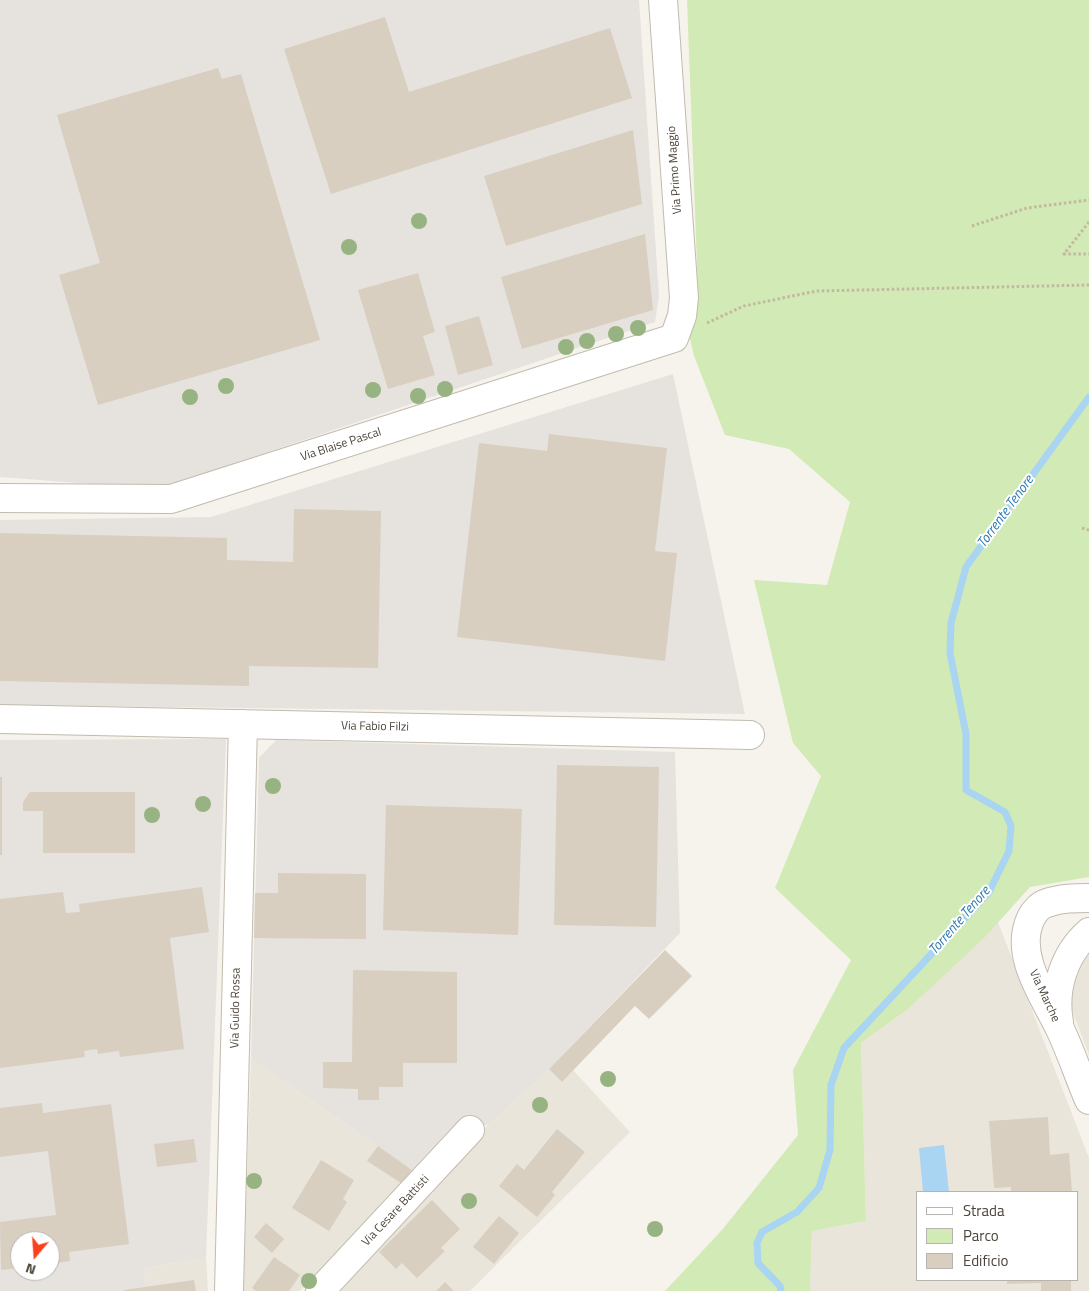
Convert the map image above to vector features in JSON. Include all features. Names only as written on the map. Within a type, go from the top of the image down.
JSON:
[{"type":"street","name":"Via Primo Maggio","points":[[663,0],[684,298],[682,316],[674,338]]},
{"type":"street","name":"Via Blaise Pascal","points":[[0,498],[171,499],[674,338]]},
{"type":"street","name":"Via Fabio Filzi","points":[[0,720],[750,735]]},
{"type":"street","name":"Via Guido Rossa","points":[[228,1291],[243,724]]},
{"type":"street","name":"Via Marche","points":[[1061,1031],[1032,972],[1026,946],[1026,928],[1034,912],[1045,903],[1065,899],[1089,898]]},
{"type":"street","name":"Via Marche","points":[[1061,1031],[1056,1006],[1060,979],[1070,954],[1089,932]]},
{"type":"street","points":[[1061,1031],[1089,1100]]},
{"type":"street","name":"Via Cesare Battisti","points":[[320,1291],[470,1130]]},
{"type":"path","points":[[972,226],[1026,208],[1089,200]]},
{"type":"path","points":[[1089,222],[1064,254],[1089,254]]},
{"type":"path","points":[[674,338],[744,306],[817,291],[1089,285]]},
{"type":"path","points":[[1082,528],[1089,530]]},
{"type":"shaded area","points":[[0,0],[639,0],[659,296],[655,322],[158,489],[0,477]]},
{"type":"shaded area","points":[[673,374],[745,714],[0,705],[0,520],[211,517]]},
{"type":"shaded area","points":[[226,739],[206,1257],[145,1268],[146,1291],[0,1291],[0,740]]},
{"type":"shaded area","points":[[276,740],[675,752],[680,933],[549,1069],[488,1125],[452,1127],[412,1170],[251,1058],[259,758]]},
{"type":"shaded area","points":[[998,922],[1089,1158],[1089,1291],[810,1291],[812,1231],[866,1221],[861,1043],[907,1010]]},
{"type":"shaded area","points":[[1089,952],[1089,1055],[1070,1005],[1080,962]]},
{"type":"shaded area","points":[[251,1058],[412,1170],[300,1291],[243,1291]]},
{"type":"shaded area","points":[[549,1069],[562,1082],[573,1070],[630,1132],[470,1291],[336,1291],[488,1125]]},
{"type":"shaded area","points":[[206,1257],[208,1291],[146,1291],[145,1268]]},
{"type":"green space","points":[[687,0],[1089,0],[1089,877],[1030,887],[985,937],[907,1010],[861,1043],[866,1221],[812,1231],[810,1291],[665,1291],[722,1230],[798,1135],[793,1070],[851,960],[775,888],[821,776],[793,743],[754,580],[827,585],[850,502],[789,449],[725,435],[694,356],[686,321],[698,291]]},
{"type":"water","points":[[944,1145],[949,1191],[923,1191],[919,1148]]},
{"type":"building","points":[[385,17],[409,92],[610,28],[632,98],[331,194],[284,49]]},
{"type":"building","points":[[218,68],[222,79],[241,74],[320,340],[98,405],[59,275],[100,263],[57,115]]},
{"type":"building","points":[[633,130],[642,204],[506,246],[484,176]]},
{"type":"building","points":[[645,234],[653,310],[522,349],[501,277]]},
{"type":"building","points":[[418,273],[435,332],[423,336],[435,375],[388,389],[358,290]]},
{"type":"building","points":[[479,316],[493,365],[458,375],[445,326]]},
{"type":"building","points":[[549,434],[667,448],[655,551],[677,553],[665,661],[457,637],[479,443],[547,451]]},
{"type":"building","points":[[294,509],[381,511],[378,668],[249,666],[249,686],[0,681],[0,533],[227,538],[227,560],[293,562]]},
{"type":"building","points":[[557,765],[659,767],[656,927],[554,925]]},
{"type":"building","points":[[0,777],[2,777],[2,855],[0,855]]},
{"type":"building","points":[[30,792],[135,792],[135,853],[43,853],[43,811],[23,811],[23,802]]},
{"type":"building","points":[[386,805],[522,809],[518,935],[383,930]]},
{"type":"building","points":[[278,873],[366,874],[366,939],[254,938],[255,893],[278,893]]},
{"type":"building","points":[[202,887],[209,932],[170,938],[184,1049],[120,1057],[119,1051],[98,1054],[97,1049],[84,1051],[85,1057],[0,1068],[0,899],[63,892],[66,913],[80,912],[79,904]]},
{"type":"building","points":[[665,950],[692,976],[649,1019],[635,1006],[562,1082],[549,1069]]},
{"type":"building","points":[[353,970],[457,972],[457,1063],[403,1063],[403,1087],[379,1087],[379,1100],[358,1100],[358,1089],[323,1088],[323,1062],[352,1062]]},
{"type":"building","points":[[42,1103],[43,1113],[111,1104],[129,1244],[69,1252],[70,1261],[60,1262],[60,1231],[10,1231],[10,1269],[1,1270],[0,1222],[56,1215],[48,1151],[0,1157],[0,1108]]},
{"type":"building","points":[[1048,1117],[1050,1155],[1069,1153],[1072,1191],[1011,1191],[1011,1187],[994,1188],[989,1121]]},
{"type":"building","points":[[557,1129],[585,1152],[552,1192],[555,1195],[537,1217],[499,1186],[517,1164],[524,1170]]},
{"type":"building","points":[[194,1139],[197,1162],[157,1167],[154,1144]]},
{"type":"building","points":[[378,1146],[412,1170],[401,1183],[367,1161]]},
{"type":"building","points":[[321,1160],[354,1180],[343,1199],[347,1202],[329,1231],[292,1208]]},
{"type":"building","points":[[432,1200],[460,1229],[441,1248],[445,1251],[417,1278],[402,1263],[396,1269],[379,1252]]},
{"type":"building","points":[[499,1216],[519,1233],[494,1264],[473,1247]]},
{"type":"building","points":[[266,1223],[284,1239],[272,1253],[254,1237]]},
{"type":"building","points":[[274,1257],[300,1275],[289,1291],[256,1291],[252,1288]]},
{"type":"building","points":[[194,1280],[196,1291],[124,1291],[124,1290]]},
{"type":"building","points":[[1007,1281],[1071,1281],[1071,1291],[1041,1291],[1041,1283],[1007,1284]]},
{"type":"building","points":[[445,1282],[454,1291],[436,1291]]},
{"type":"waterway","name":"Torrente Tenore","points":[[781,1291],[780,1286],[758,1263],[757,1243],[762,1232],[797,1212],[819,1188],[830,1150],[831,1085],[844,1048],[989,892],[1009,851],[1011,826],[1005,812],[966,790],[966,734],[950,653],[951,623],[966,567],[1089,397]]}]
